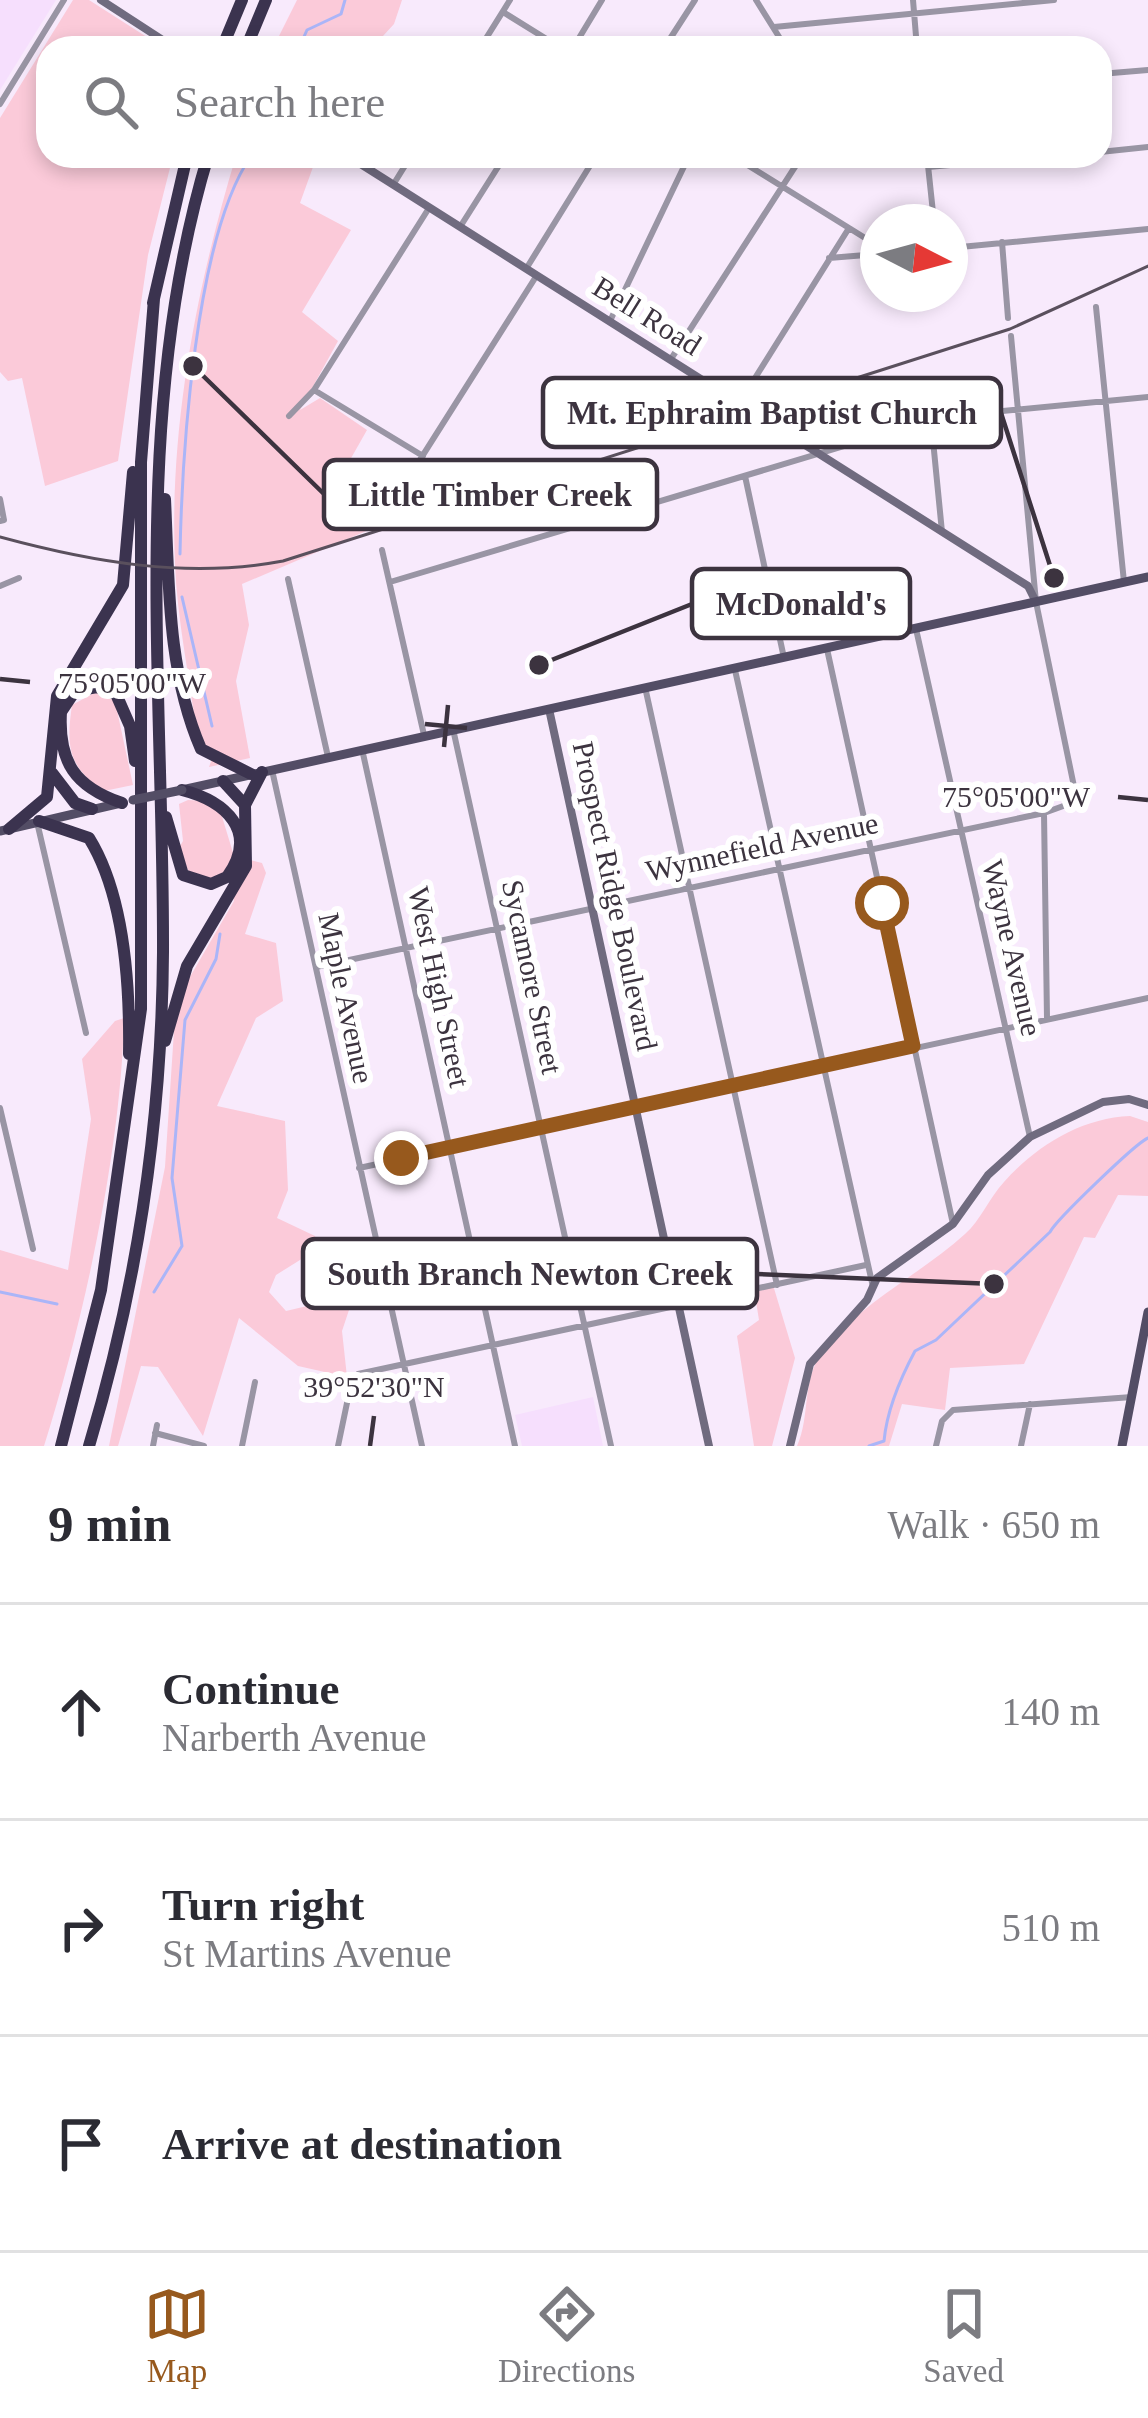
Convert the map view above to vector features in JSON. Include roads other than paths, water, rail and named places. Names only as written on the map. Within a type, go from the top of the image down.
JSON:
[{"type":"highway","points":[[227,36],[242,0]]},
{"type":"highway","points":[[250,36],[266,0]]},
{"type":"highway","points":[[5,830],[47,796],[57,696],[123,585],[140,369],[185,168]]},
{"type":"highway","points":[[89,1446],[132,1270],[158,1071],[163,954],[161,418],[179,277],[205,168]]},
{"type":"highway","points":[[61,1446],[101,1290],[134,1084],[143,961],[141,462],[154,299]]},
{"type":"highway","points":[[158,1071],[182,977],[246,866],[245,805],[262,772],[201,749],[191,725],[171,621],[161,418]]},
{"type":"highway","points":[[127,801],[90,792],[66,762],[61,712],[75,692],[109,689],[125,710],[142,845]]},
{"type":"highway","points":[[51,760],[64,791],[92,809]]},
{"type":"highway","points":[[160,766],[179,871],[194,882],[224,880],[239,850],[229,812],[218,800],[182,790]]},
{"type":"highway","points":[[223,781],[245,805]]},
{"type":"highway","points":[[38,822],[89,838],[106,873],[123,955],[134,1084]]},
{"type":"main road","points":[[5,830],[1148,577]]},
{"type":"main road","points":[[1122,1446],[1148,1312]]},
{"type":"street","points":[[42,36],[64,0]]},
{"type":"street","points":[[488,36],[510,0]]},
{"type":"street","points":[[580,36],[602,0]]},
{"type":"street","points":[[672,36],[695,0]]},
{"type":"street","points":[[756,0],[779,36]]},
{"type":"street","points":[[913,0],[915,36]]},
{"type":"street","points":[[774,27],[1054,0]]},
{"type":"street","points":[[107,2],[157,36]]},
{"type":"street","points":[[503,12],[542,36]]},
{"type":"street","points":[[0,104],[36,46]]},
{"type":"street","points":[[1112,73],[1148,70]]},
{"type":"street","points":[[1112,151],[1148,147]]},
{"type":"street","name":"Bell Road","points":[[367,168],[1028,586],[1036,602]]},
{"type":"street","points":[[393,184],[403,168]]},
{"type":"street","points":[[460,227],[497,168]]},
{"type":"street","points":[[526,268],[588,168]]},
{"type":"street","points":[[610,322],[683,168]]},
{"type":"street","points":[[753,168],[860,236]]},
{"type":"street","points":[[671,358],[794,168]]},
{"type":"street","points":[[928,168],[932,204]]},
{"type":"street","points":[[290,416],[314,390],[429,208]]},
{"type":"street","points":[[740,402],[849,228]]},
{"type":"street","points":[[968,246],[1148,229]]},
{"type":"street","points":[[1002,242],[1008,318]]},
{"type":"street","points":[[830,258],[860,253]]},
{"type":"street","points":[[385,515],[537,275]]},
{"type":"street","points":[[1096,307],[1124,583]]},
{"type":"street","points":[[1011,335],[1036,602]]},
{"type":"street","points":[[314,390],[423,456]]},
{"type":"street","points":[[389,582],[931,420],[1148,397]]},
{"type":"street","points":[[931,420],[942,532]]},
{"type":"street","points":[[746,476],[784,658]]},
{"type":"street","points":[[0,500],[2,520]]},
{"type":"street","points":[[382,550],[424,735]]},
{"type":"street","points":[[0,586],[19,578]]},
{"type":"street","points":[[289,579],[328,757]]},
{"type":"street","name":"Wynnefield Avenue","points":[[316,967],[1044,813],[1077,801],[1036,602]]},
{"type":"street","name":"Wayne Avenue","points":[[916,628],[1030,1137]]},
{"type":"street","points":[[827,649],[953,1224]]},
{"type":"street","points":[[735,669],[873,1287]]},
{"type":"street","points":[[645,687],[777,1285]]},
{"type":"street","name":"Prospect Ridge Boulevard","points":[[548,708],[710,1446]]},
{"type":"street","name":"Sycamore Street","points":[[453,729],[610,1446]]},
{"type":"street","name":"West High Street","points":[[362,749],[515,1446]]},
{"type":"street","name":"Maple Avenue","points":[[262,772],[316,967],[422,1446]]},
{"type":"street","points":[[1044,813],[1048,1018]]},
{"type":"street","points":[[38,822],[86,1033]]},
{"type":"street","points":[[359,1168],[1148,998]]},
{"type":"street","points":[[790,1446],[810,1364],[877,1278],[953,1224],[988,1175],[1030,1137],[1102,1102],[1129,1099],[1148,1105]]},
{"type":"street","points":[[0,1108],[33,1249]]},
{"type":"street","points":[[338,1446],[352,1379],[866,1265]]},
{"type":"street","points":[[242,1446],[255,1382]]},
{"type":"street","points":[[936,1446],[946,1414],[1132,1397]]},
{"type":"street","points":[[1022,1446],[1030,1404]]},
{"type":"street","points":[[153,1446],[156,1429],[204,1446]]},
{"type":"waterway","points":[[304,36],[307,30],[341,14],[345,0]]},
{"type":"waterway","points":[[180,554],[189,405],[204,291],[232,192],[245,168]]},
{"type":"waterway","points":[[182,597],[212,726]]},
{"type":"waterway","points":[[154,1292],[182,1246],[172,1178],[185,1020],[216,959],[220,934]]},
{"type":"waterway","points":[[869,1446],[884,1441],[895,1394],[915,1351],[936,1340],[1148,1138]]},
{"type":"waterway","points":[[0,1292],[57,1304]]},
{"type":"railway","points":[[0,537],[140,565],[211,568],[283,561],[1010,329],[1148,266]]},
{"type":"place","name":"Little Timber Creek","points":[[193,366]]},
{"type":"place","name":"Mt. Ephraim Baptist Church","points":[[1054,578]]},
{"type":"place","name":"McDonald's","points":[[539,665]]},
{"type":"place","name":"South Branch Newton Creek","points":[[994,1284]]}]
